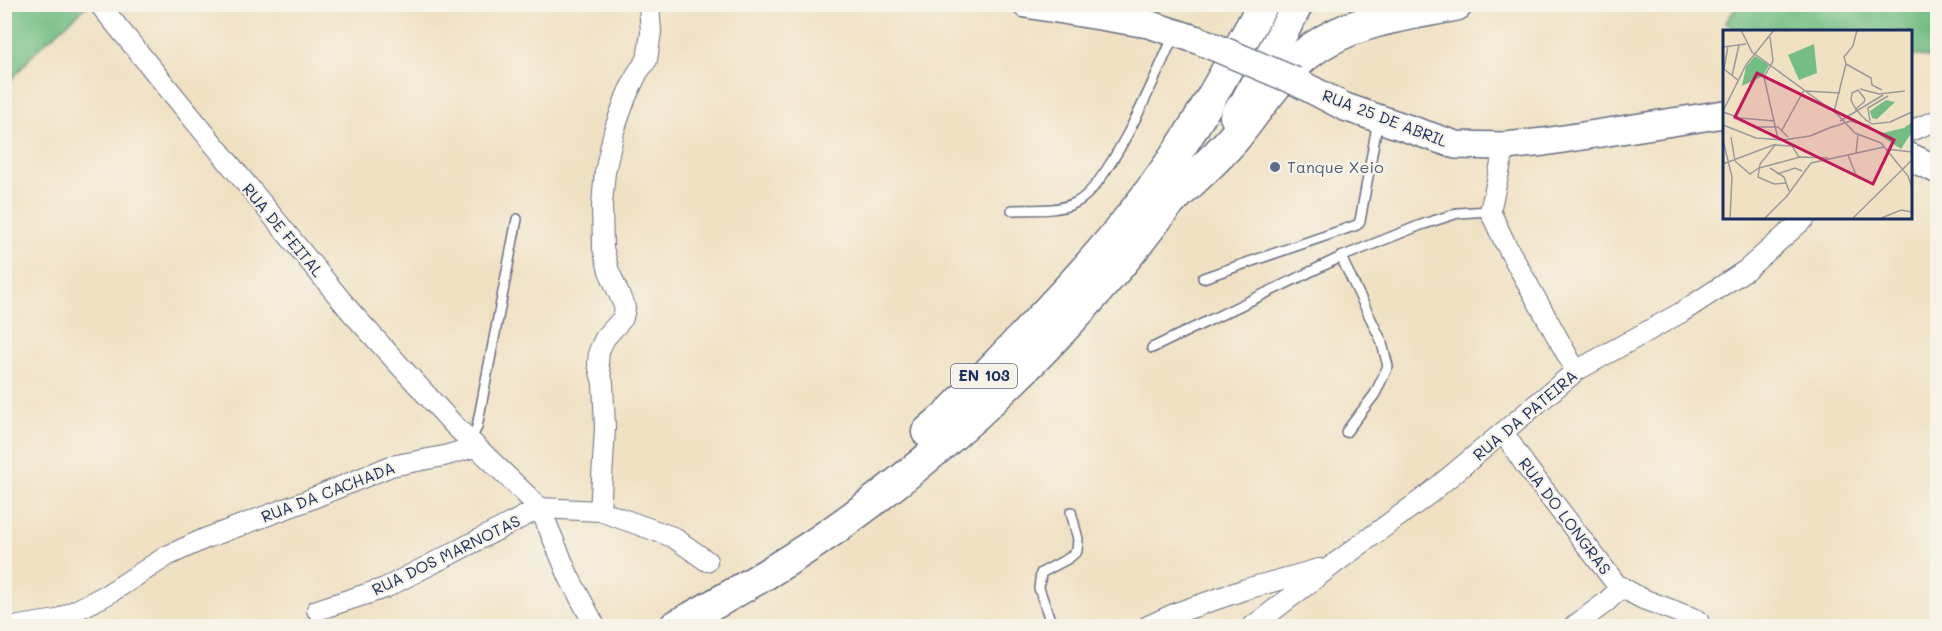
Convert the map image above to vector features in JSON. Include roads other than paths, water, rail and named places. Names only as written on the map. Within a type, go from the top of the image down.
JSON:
[{"type":"highway","points":[[1171,200],[1232,140],[1268,91],[1296,62],[1327,40],[1369,23],[1456,4]]},
{"type":"main road","name":"RUA 25 DE ABRIL","points":[[1026,4],[1097,11],[1187,36],[1295,81],[1345,106],[1456,145],[1505,146],[1544,142],[1723,114]]},
{"type":"main road","name":"EN 103","points":[[654,627],[760,560],[843,501],[949,413],[1076,280],[1125,222],[1174,157],[1220,82],[1263,4]]},
{"type":"main road","name":"EN 103","points":[[675,627],[769,572],[852,518],[962,429],[1050,344],[1123,263],[1245,103],[1298,4]]},
{"type":"main road","points":[[1912,158],[1938,170]]},
{"type":"street","name":"RUA DE FEITAL","points":[[99,4],[351,312],[472,444]]},
{"type":"street","points":[[600,511],[605,428],[603,383],[598,364],[599,351],[605,338],[623,318],[625,308],[609,271],[603,248],[602,204],[605,172],[614,131],[626,97],[638,72],[647,60],[651,32],[649,4]]},
{"type":"street","points":[[1912,131],[1938,120]]},
{"type":"street","points":[[1505,146],[1490,211],[1505,243],[1576,371]]},
{"type":"street","name":"RUA DA PATEIRA","points":[[1253,627],[1429,494],[1576,371],[1682,312],[1746,270],[1804,219]]},
{"type":"street","name":"RUA DO LONGRAS","points":[[1504,433],[1525,465],[1617,585],[1698,620]]},
{"type":"street","points":[[472,444],[540,508],[569,578],[595,627]]},
{"type":"street","name":"RUA DA CACHADA","points":[[19,627],[57,620],[108,594],[168,556],[204,539],[391,466],[444,456],[472,444]]},
{"type":"street","points":[[540,508],[600,511],[674,537],[707,561]]},
{"type":"street","name":"RUA DOS MARNOTAS","points":[[317,610],[385,588],[540,508]]},
{"type":"street","points":[[1148,627],[1176,613],[1334,564]]},
{"type":"street","points":[[1574,627],[1622,588]]},
{"type":"lane","points":[[1012,210],[1056,209],[1076,203],[1091,192],[1187,36]]},
{"type":"lane","points":[[1203,278],[1357,225],[1360,221],[1379,118]]},
{"type":"lane","points":[[1152,348],[1341,258],[1421,225],[1458,213],[1490,211]]},
{"type":"lane","points":[[472,444],[517,219]]},
{"type":"lane","points":[[1341,258],[1381,340],[1389,366],[1375,394],[1346,432]]},
{"type":"lane","points":[[1052,627],[1039,588],[1041,573],[1069,558],[1077,551],[1078,539],[1071,512]]},
{"type":"place","name":"Tanque Xeio","points":[[1275,167]]}]
